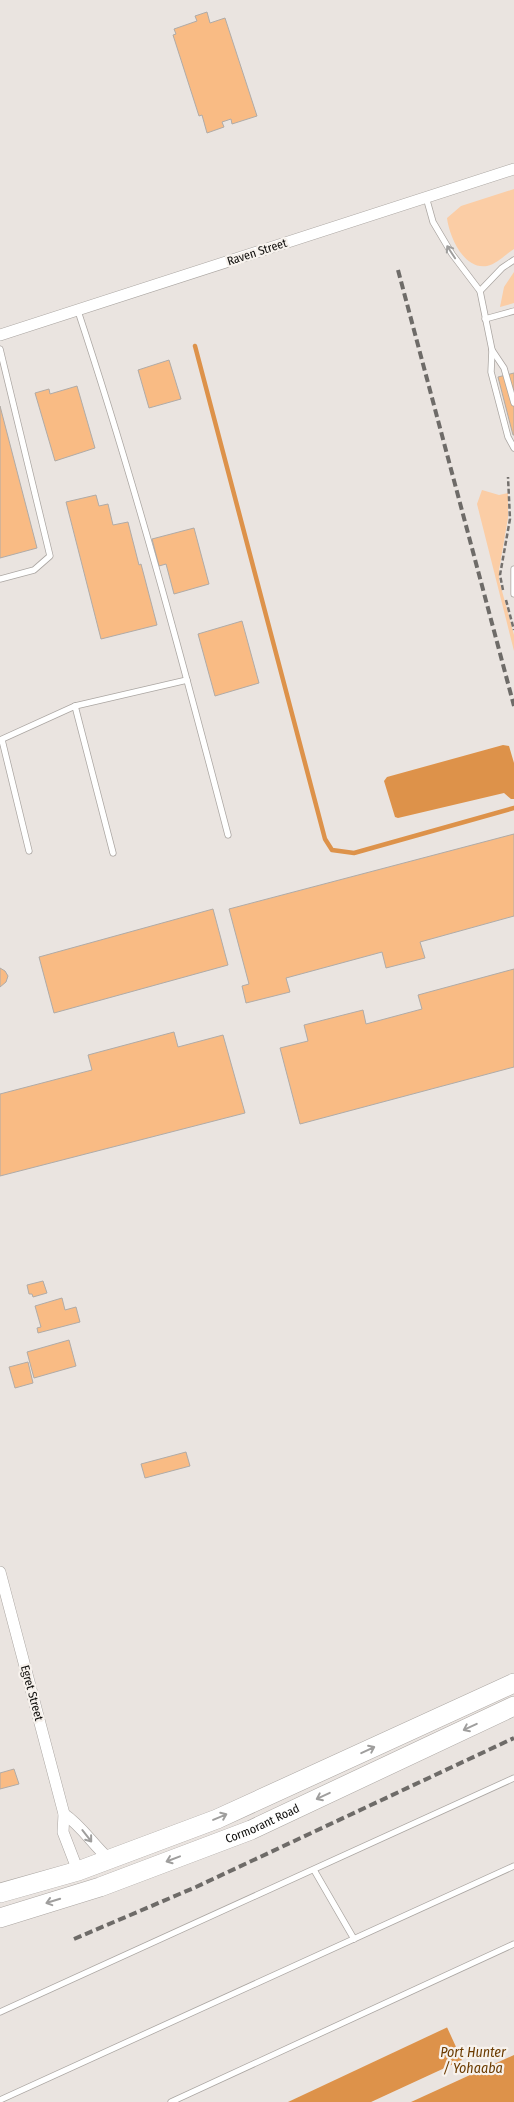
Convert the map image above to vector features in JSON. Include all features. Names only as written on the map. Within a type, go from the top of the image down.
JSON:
[{"type":"main road","name":"Cormorant Road","points":[[0,1893],[78,1871],[218,1819],[514,1683]]},
{"type":"main road","name":"Cormorant Road","points":[[0,1918],[100,1887],[251,1830],[514,1706]]},
{"type":"main road","points":[[78,1871],[100,1887]]},
{"type":"street","name":"Raven Street","points":[[0,335],[514,169]]},
{"type":"street","name":"Egret Street","points":[[0,1572],[64,1814],[63,1832],[78,1871]]},
{"type":"street","points":[[64,1814],[77,1822],[95,1847],[109,1859]]},
{"type":"lane","points":[[426,197],[433,222],[452,254],[480,291],[492,350],[491,372],[508,437],[514,448]]},
{"type":"lane","points":[[480,291],[502,268],[514,260]]},
{"type":"lane","points":[[78,310],[98,372],[187,680],[228,834]]},
{"type":"lane","points":[[485,319],[514,311]]},
{"type":"lane","points":[[0,349],[50,556],[34,570],[0,579]]},
{"type":"lane","points":[[492,350],[504,368],[514,403]]},
{"type":"lane","points":[[514,569],[512,588],[514,594]]},
{"type":"lane","points":[[30,851],[1,740],[75,706],[187,680]]},
{"type":"lane","points":[[75,706],[113,853]]},
{"type":"lane","points":[[0,2012],[514,1778]]},
{"type":"lane","points":[[0,2100],[514,1866]]},
{"type":"lane","points":[[314,1870],[354,1939]]},
{"type":"lane","points":[[171,2102],[514,1944]]},
{"type":"path","points":[[508,478],[510,519],[500,575],[514,630]]},
{"type":"shaded area","points":[[514,189],[514,249],[491,265],[478,266],[471,263],[464,257],[454,242],[447,218],[461,206]]},
{"type":"shaded area","points":[[514,272],[514,303],[500,307],[504,287]]},
{"type":"shaded area","points":[[482,490],[499,495],[508,493],[508,518],[499,580],[514,635],[514,651],[477,504]]},
{"type":"water","points":[[503,745],[509,746],[514,763],[514,799],[511,799],[504,793],[398,818],[395,817],[384,781],[387,777]]},
{"type":"water","name":"Port Hunter / Yohaaba","points":[[514,1996],[514,2102],[288,2102]]},
{"type":"pier","points":[[514,1993],[514,2055],[411,2102],[371,2102],[462,2060],[446,2025]]},
{"type":"building","points":[[207,12],[210,23],[225,18],[257,116],[232,124],[231,119],[222,122],[224,127],[207,133],[202,115],[199,116],[173,35],[176,34],[174,29],[197,21],[195,16]]},
{"type":"building","points":[[169,360],[181,399],[149,408],[138,370]]},
{"type":"building","points":[[514,373],[514,435],[513,435],[498,377]]},
{"type":"building","points":[[77,386],[95,448],[55,461],[35,393],[49,389],[50,394]]},
{"type":"building","points":[[0,406],[37,548],[0,558]]},
{"type":"building","points":[[96,495],[99,506],[108,504],[113,525],[128,522],[157,625],[101,639],[66,502]]},
{"type":"building","points":[[194,528],[209,584],[174,594],[166,564],[159,566],[152,539]]},
{"type":"building","points":[[242,621],[259,683],[215,696],[198,634]]},
{"type":"building","points":[[514,834],[514,916],[420,942],[425,958],[386,968],[382,952],[286,978],[290,992],[246,1003],[242,986],[249,984],[229,909]]},
{"type":"building","points":[[213,909],[228,965],[54,1013],[39,957]]},
{"type":"building","points":[[0,968],[8,976],[6,982],[0,987]]},
{"type":"building","points":[[514,969],[514,1067],[300,1124],[280,1048],[308,1041],[304,1025],[363,1010],[366,1024],[422,1009],[418,995]]},
{"type":"building","points":[[174,1032],[178,1047],[223,1035],[245,1113],[0,1176],[0,1094],[92,1070],[88,1055]]},
{"type":"building","points":[[43,1281],[47,1293],[33,1297],[32,1294],[29,1294],[27,1285]]},
{"type":"building","points":[[62,1298],[65,1310],[76,1307],[80,1322],[38,1333],[37,1328],[41,1327],[35,1306]]},
{"type":"building","points":[[69,1340],[76,1366],[34,1378],[27,1352]]},
{"type":"building","points":[[28,1362],[33,1383],[15,1388],[9,1367]]},
{"type":"building","points":[[186,1452],[190,1466],[145,1478],[141,1464]]},
{"type":"building","points":[[14,1769],[19,1784],[0,1789],[0,1773]]},
{"type":"waterway","points":[[195,346],[325,839],[332,850],[354,853],[514,808]]},
{"type":"railway","points":[[398,270],[514,706]]},
{"type":"railway","points":[[74,1939],[196,1887],[514,1738]]}]
